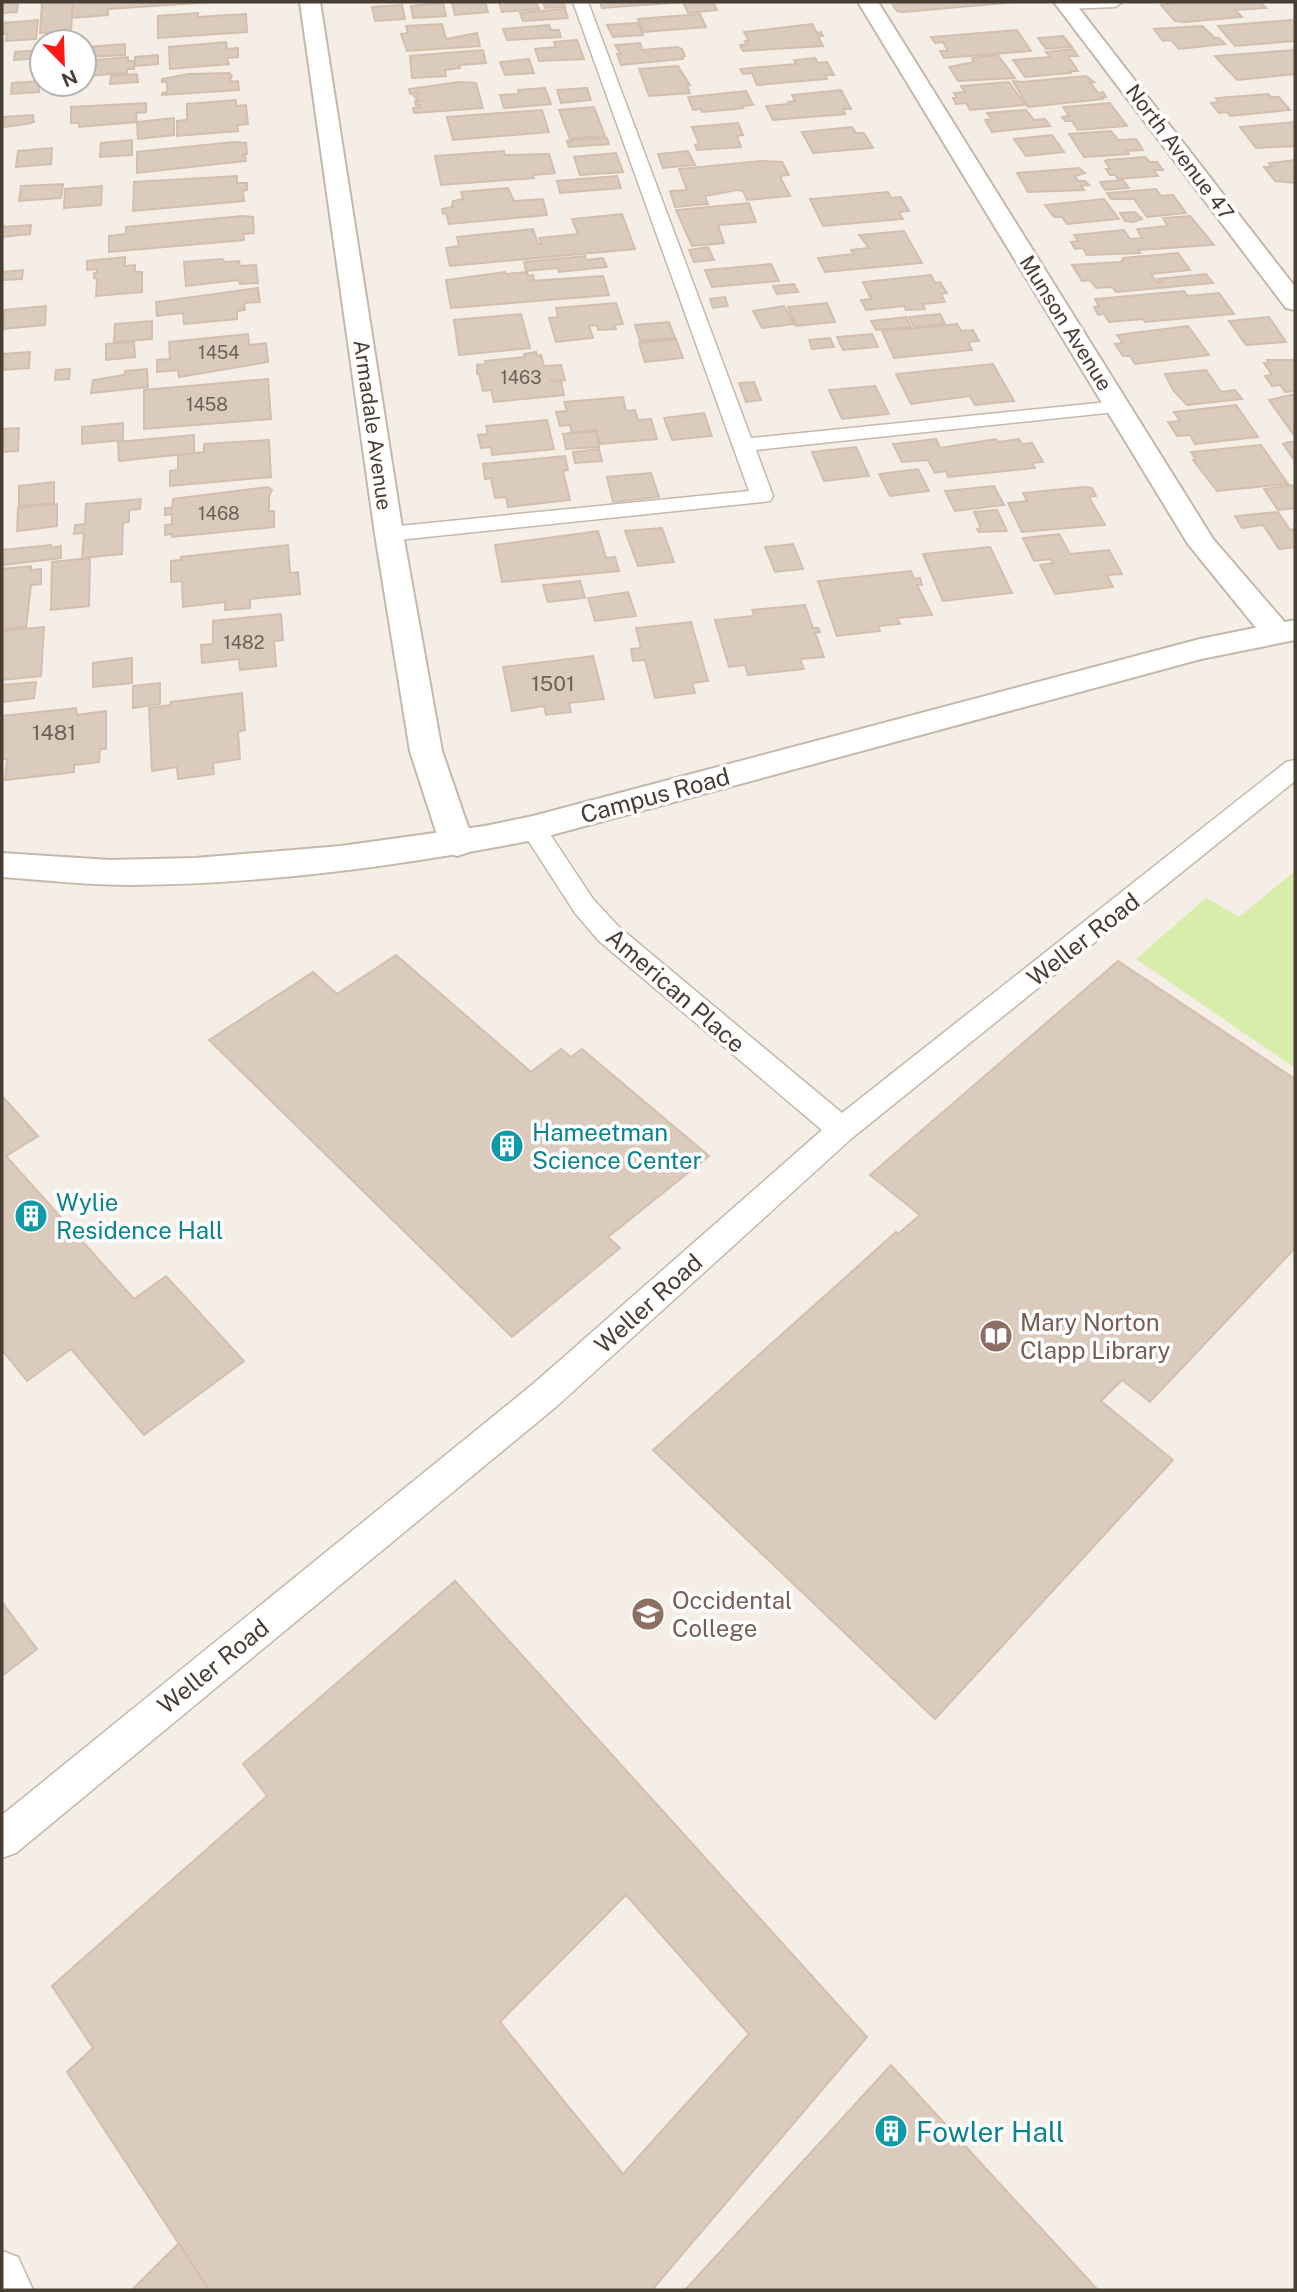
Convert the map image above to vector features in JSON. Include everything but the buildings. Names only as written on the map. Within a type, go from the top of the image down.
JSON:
[{"type":"street","name":"Armadale Avenue","points":[[310,2],[389,534],[426,751],[457,844]]},
{"type":"street","name":"Munson Avenue","points":[[868,2],[1202,544],[1286,632]]},
{"type":"street","name":"North Avenue 47","points":[[1065,3],[1295,303]]},
{"type":"street","name":"Campus Road","points":[[2,865],[144,872],[356,858],[457,844],[533,828],[1200,649],[1286,632]]},
{"type":"lane","points":[[389,534],[762,496],[580,2]]},
{"type":"lane","points":[[1065,3],[1115,2]]},
{"type":"lane","points":[[743,445],[1118,407]]},
{"type":"lane","name":"Weller Road","points":[[2,1839],[545,1395],[842,1130],[1295,768]]},
{"type":"lane","name":"American Place","points":[[533,828],[584,906],[609,934],[842,1130]]},
{"type":"lane","points":[[2,2273],[11,2290]]},
{"type":"green space","points":[[1295,871],[1295,1068],[1136,959],[1206,898],[1239,917]]},
{"type":"place","name":"Hameetman Science Center","points":[[507,1146]]},
{"type":"place","name":"Wylie Residence Hall","points":[[31,1216]]},
{"type":"place","name":"Mary Norton Clapp Library","points":[[996,1336]]},
{"type":"place","name":"Occidental College","points":[[648,1614]]},
{"type":"place","name":"Fowler Hall","points":[[891,2131]]}]
